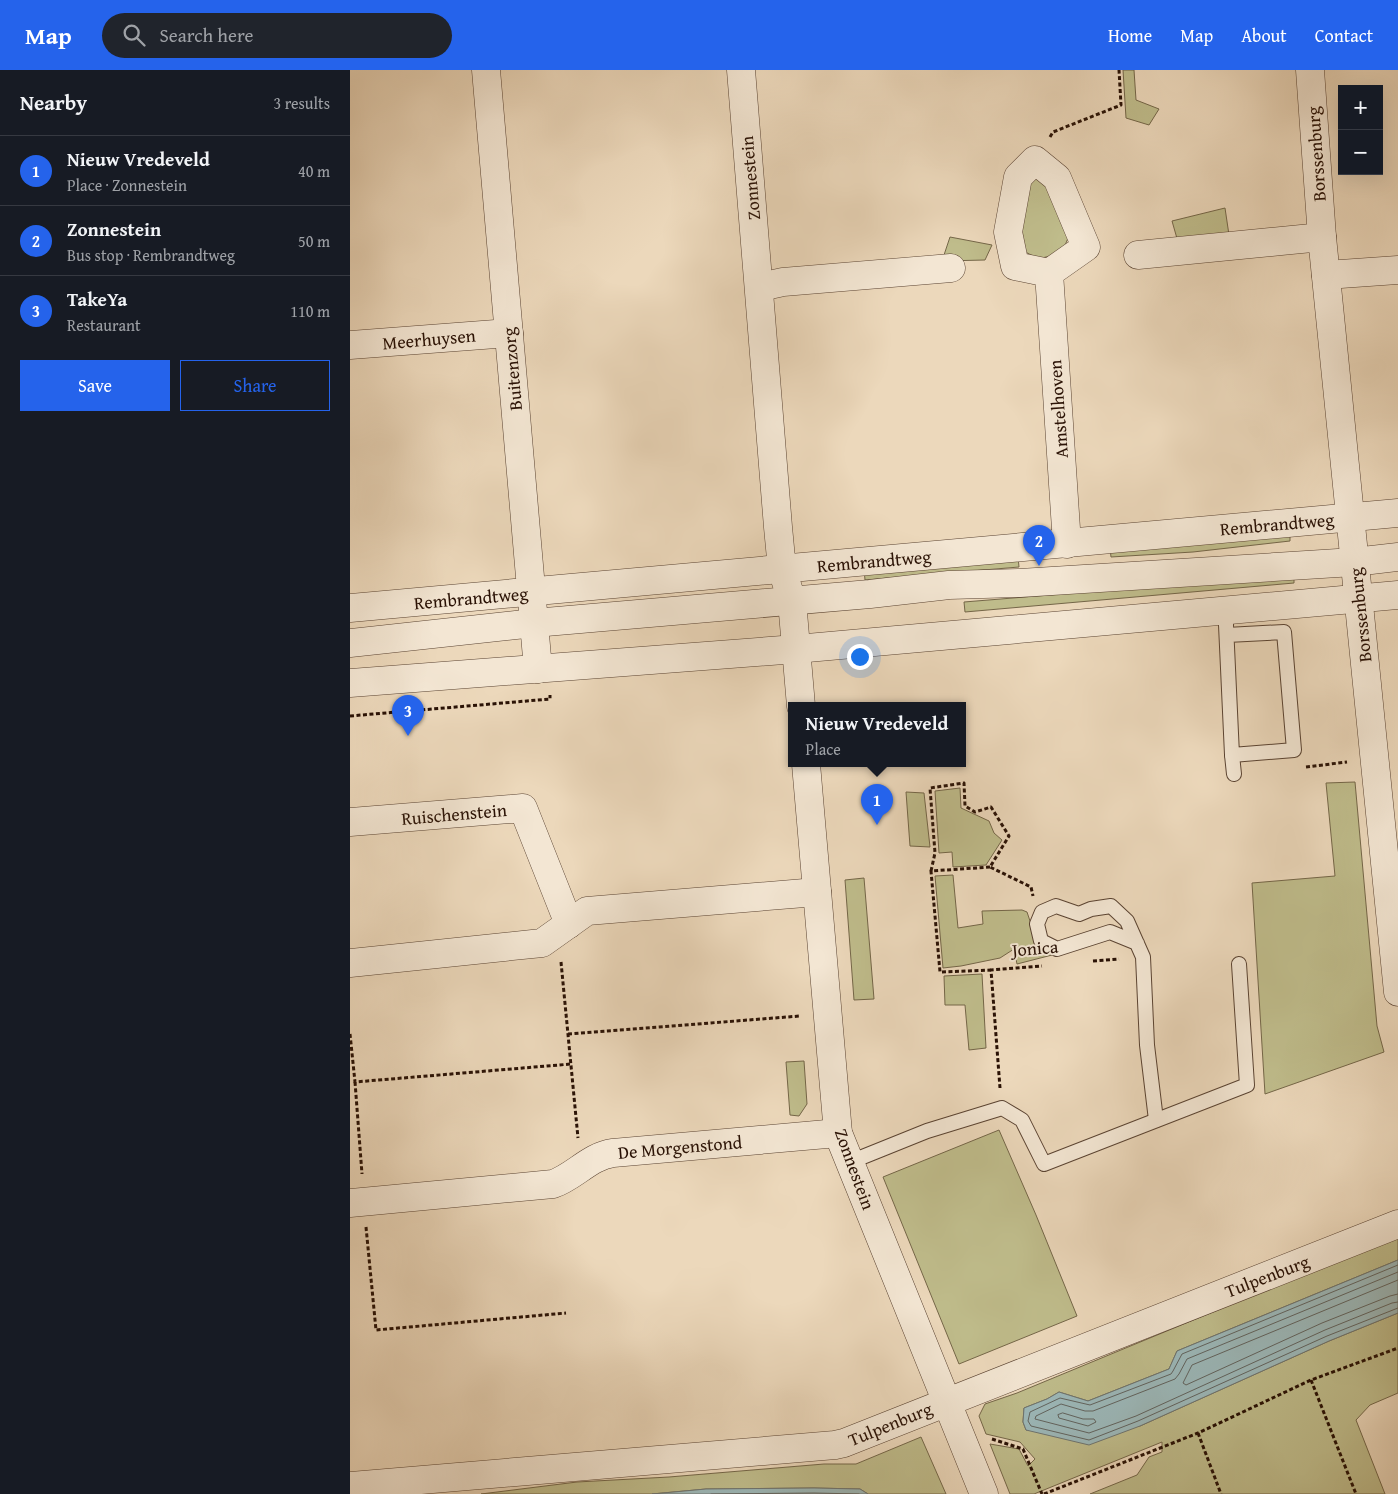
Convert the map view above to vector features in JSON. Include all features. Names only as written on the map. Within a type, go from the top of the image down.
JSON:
[{"type":"street","name":"Buitenzorg","points":[[486,70],[538,669]]},
{"type":"street","name":"Zonnestein","points":[[741,70],[782,569],[792,601],[801,702]]},
{"type":"street","name":"Borssenburg","points":[[1310,70],[1322,238],[1349,518],[1358,599],[1391,835],[1398,992]]},
{"type":"street","points":[[1035,160],[1057,178],[1086,247],[1049,273],[1015,266],[1008,232],[1018,177],[1035,160]]},
{"type":"street","points":[[1138,255],[1322,238]]},
{"type":"street","points":[[760,287],[784,282],[951,268]]},
{"type":"street","points":[[1326,275],[1398,270]]},
{"type":"street","name":"Amstelhoven","points":[[1049,273],[1067,544]]},
{"type":"street","name":"Meerhuysen","points":[[350,345],[509,333]]},
{"type":"street","name":"Rembrandtweg","points":[[350,608],[1398,514]]},
{"type":"street","name":"Rembrandtweg","points":[[350,644],[534,623],[870,594],[949,585],[1020,583],[1354,562],[1398,557]]},
{"type":"street","points":[[350,683],[796,649],[1227,623],[1358,599],[1398,595]]},
{"type":"street","name":"Zonnestein","points":[[806,767],[838,1132],[984,1494]]},
{"type":"street","name":"Ruischenstein","points":[[350,822],[522,808],[560,930]]},
{"type":"street","points":[[350,963],[542,943],[587,911],[817,892]]},
{"type":"street","name":"De Morgenstond","points":[[357,1202],[552,1184],[566,1179],[606,1154],[838,1132]]},
{"type":"street","name":"Tulpenburg","points":[[350,1486],[835,1445],[852,1440],[1398,1224]]},
{"type":"lane","points":[[1232,755],[1294,750],[1284,632],[1227,623],[1232,755],[1234,774]]},
{"type":"lane","name":"Jonica","points":[[1137,943],[1110,932],[1056,948],[1041,941],[1037,924],[1042,912],[1056,906],[1079,914],[1091,909],[1110,906],[1127,921],[1137,943],[1143,957],[1147,1044],[1156,1120]]},
{"type":"lane","points":[[850,1162],[927,1131],[1002,1108],[1022,1120],[1044,1164],[1247,1085],[1238,964]]},
{"type":"path","points":[[1035,160],[1053,132],[1121,105],[1119,70]]},
{"type":"path","points":[[990,867],[1009,836],[991,807],[975,812],[965,806],[964,783],[930,788],[935,853],[931,871],[940,972],[991,970]]},
{"type":"path","points":[[931,871],[990,867],[1031,887],[1035,906],[1042,912]]},
{"type":"path","points":[[560,930],[560,954],[581,1169]]},
{"type":"path","points":[[1089,962],[1129,958]]},
{"type":"path","name":"Jonica","points":[[1002,1108],[991,970],[1050,965]]},
{"type":"path","points":[[568,1034],[828,1014]]},
{"type":"path","points":[[350,1034],[355,1082],[357,1202],[376,1330],[566,1313]]},
{"type":"path","points":[[355,1082],[571,1064]]},
{"type":"path","points":[[965,1446],[991,1439],[1024,1449],[1043,1494],[1198,1433],[1311,1380],[1398,1348]]},
{"type":"path","points":[[1311,1380],[1356,1494]]},
{"type":"path","points":[[1198,1433],[1221,1494]]},
{"type":"shaded area","points":[[1123,70],[1134,70],[1136,100],[1159,109],[1149,125],[1126,118]]},
{"type":"shaded area","points":[[1042,176],[1070,233],[1062,253],[1038,259],[1024,251],[1017,234],[1027,183]]},
{"type":"shaded area","points":[[1225,208],[1229,235],[1178,242],[1172,221]]},
{"type":"shaded area","points":[[950,237],[992,245],[985,260],[942,261]]},
{"type":"shaded area","points":[[1290,532],[1290,541],[1193,552],[1111,557],[1110,548]]},
{"type":"shaded area","points":[[1018,557],[1019,567],[865,580],[864,569]]},
{"type":"shaded area","points":[[1294,575],[1294,583],[965,612],[964,602]]},
{"type":"shaded area","points":[[1355,782],[1377,1026],[1384,1052],[1265,1094],[1252,883],[1335,876],[1326,783]]},
{"type":"shaded area","points":[[960,788],[961,808],[989,821],[994,833],[1002,840],[986,865],[953,867],[952,852],[939,853],[935,791]]},
{"type":"shaded area","points":[[906,792],[924,793],[930,847],[910,846]]},
{"type":"shaded area","points":[[953,875],[958,928],[983,924],[982,911],[1022,910],[1027,912],[1038,945],[1056,954],[1017,964],[1014,949],[1000,958],[943,968],[935,876]]},
{"type":"shaded area","points":[[864,878],[874,999],[854,1000],[845,880]]},
{"type":"shaded area","points":[[982,974],[986,1048],[969,1050],[965,1005],[945,1005],[944,976]]},
{"type":"shaded area","points":[[804,1061],[807,1104],[799,1116],[790,1115],[786,1062]]},
{"type":"shaded area","points":[[999,1130],[1077,1316],[959,1364],[883,1177]]},
{"type":"shaded area","points":[[1398,1238],[1398,1260],[1177,1351],[1169,1369],[1088,1401],[1059,1392],[1024,1408],[1023,1422],[1026,1430],[1140,1426],[1329,1341],[1398,1313],[1398,1393],[1370,1405],[1356,1420],[1385,1494],[1090,1494],[1137,1475],[1149,1457],[1162,1452],[1162,1442],[1034,1494],[1010,1494],[990,1444],[1019,1449],[1028,1466],[1035,1459],[1020,1442],[986,1434],[979,1416],[985,1404],[1017,1393],[1348,1256]]},
{"type":"shaded area","points":[[921,1437],[946,1494],[868,1494],[860,1489],[814,1488],[706,1489],[652,1494],[481,1494],[577,1482],[669,1477],[824,1464],[856,1464]]},
{"type":"water","points":[[1398,1260],[1398,1313],[1329,1341],[1140,1426],[1089,1445],[1026,1430],[1023,1422],[1024,1408],[1059,1392],[1088,1401],[1169,1369],[1177,1351]]},
{"type":"water","points":[[706,1489],[860,1489],[868,1494],[652,1494]]},
{"type":"place","name":"Zonnestein","points":[[1039,566]]},
{"type":"place","name":"TakeYa","points":[[408,736]]},
{"type":"place","name":"Nieuw Vredeveld","points":[[877,825]]}]
